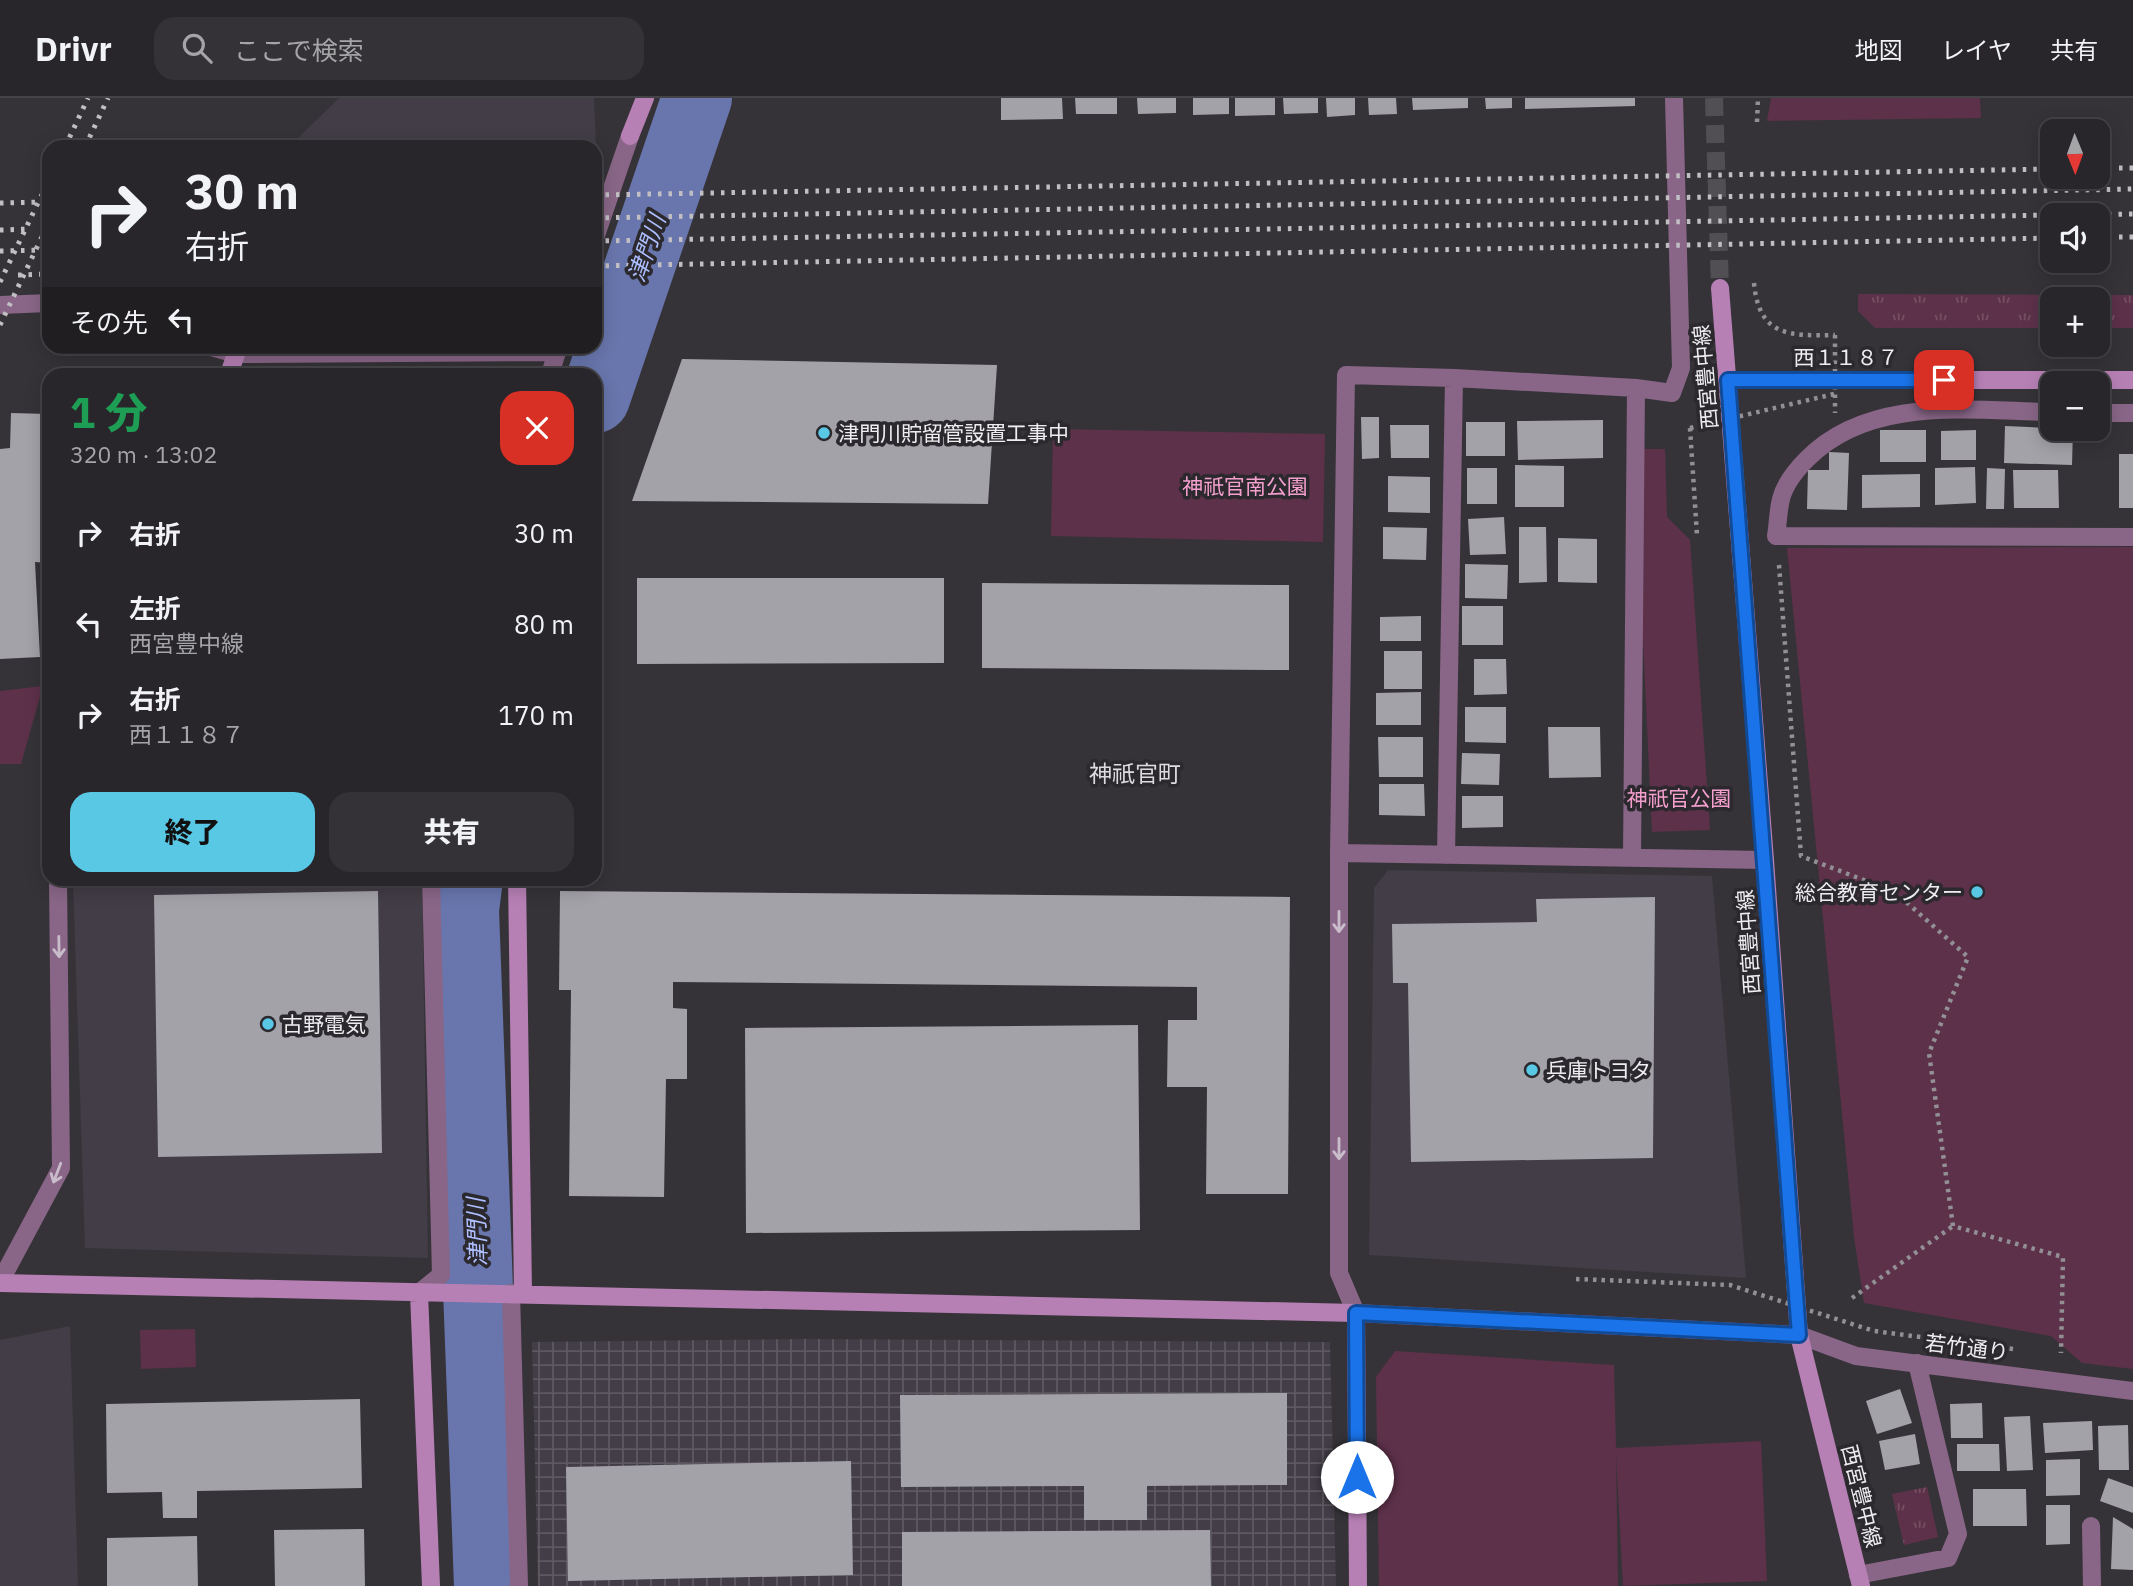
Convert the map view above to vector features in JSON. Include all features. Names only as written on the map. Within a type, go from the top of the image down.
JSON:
[{"type":"street","points":[[602,217],[629,136],[645,98]]},
{"type":"street","points":[[1359,1586],[1356,1313],[1339,1273],[1339,853],[1346,375],[1636,388],[1672,393],[1681,368],[1674,98]]},
{"type":"street","name":"西宮豊中線","points":[[1720,288],[1799,1335],[1859,1581]]},
{"type":"street","points":[[0,305],[42,303]]},
{"type":"street","points":[[231,368],[236,354]]},
{"type":"street","points":[[1446,855],[1454,378]]},
{"type":"street","name":"西１１８７","points":[[1728,380],[2133,380]]},
{"type":"street","points":[[1632,859],[1636,388]]},
{"type":"street","points":[[2040,412],[1932,410],[1881,416],[1847,430],[1819,447],[1793,474],[1781,498],[1776,536],[2133,537]]},
{"type":"street","points":[[2110,413],[2133,413]]},
{"type":"street","points":[[1339,853],[1765,860]]},
{"type":"street","points":[[58,886],[61,1168],[0,1282],[1356,1313]]},
{"type":"street","points":[[419,1293],[441,1275],[431,886]]},
{"type":"street","points":[[517,886],[511,1293],[519,1586]]},
{"type":"street","points":[[419,1293],[431,1586]]},
{"type":"street","name":"若竹通り","points":[[1356,1313],[1799,1335],[1856,1356],[2133,1391]]},
{"type":"street","points":[[1859,1581],[1948,1558],[1958,1534],[1917,1363]]},
{"type":"street","points":[[2091,1526],[2092,1586]]},
{"type":"path","points":[[1757,122],[1758,98]]},
{"type":"path","points":[[1754,283],[1757,306],[1766,319],[1779,329],[1800,336],[1835,335],[1835,413]]},
{"type":"path","points":[[1697,535],[1690,428],[1834,394]]},
{"type":"path","points":[[1776,536],[1801,856],[1895,892],[1968,957],[1929,1053],[1953,1226]]},
{"type":"path","points":[[1852,1298],[1953,1226]]},
{"type":"path","points":[[1953,1226],[2063,1257],[2061,1353]]},
{"type":"path","points":[[1576,1279],[1730,1285],[1874,1331],[2013,1349]]},
{"type":"shaded area","points":[[339,98],[594,98],[596,140],[296,140]]},
{"type":"shaded area","points":[[1388,870],[1712,876],[1746,1278],[1369,1255],[1374,888]]},
{"type":"shaded area","points":[[73,886],[422,886],[428,1258],[85,1248]]},
{"type":"shaded area","points":[[70,1326],[78,1586],[0,1586],[0,1340]]},
{"type":"shaded area","points":[[802,1339],[1330,1342],[1336,1586],[538,1586],[532,1342]]},
{"type":"green space","points":[[1771,98],[1980,98],[1981,118],[1767,121]]},
{"type":"green space","points":[[1858,294],[2040,295],[2040,328],[1875,328],[1858,311]]},
{"type":"green space","points":[[2110,295],[2133,295],[2133,328],[2110,328]]},
{"type":"green space","name":"神祇官南公園","points":[[1053,429],[1325,434],[1323,542],[1051,536]]},
{"type":"green space","name":"神祇官公園","points":[[1644,449],[1665,449],[1667,517],[1690,540],[1710,830],[1652,832],[1639,555]]},
{"type":"green space","name":"総合教育センター","points":[[2133,547],[2133,1369],[2082,1363],[2051,1336],[1864,1303],[1854,1237],[1787,548]]},
{"type":"green space","points":[[42,686],[21,764],[0,764],[0,691]]},
{"type":"green space","points":[[195,1329],[196,1367],[141,1369],[140,1330]]},
{"type":"green space","points":[[1395,1351],[1614,1365],[1616,1448],[1761,1441],[1767,1581],[1623,1586],[1616,1455],[1618,1586],[1379,1586],[1376,1377]]},
{"type":"green space","points":[[1927,1487],[1938,1537],[1904,1545],[1892,1494]]},
{"type":"building","points":[[1001,98],[1062,98],[1063,119],[1001,120]]},
{"type":"building","points":[[1075,98],[1117,98],[1117,114],[1076,114]]},
{"type":"building","points":[[1137,98],[1176,98],[1176,113],[1138,114]]},
{"type":"building","points":[[1193,98],[1229,98],[1229,114],[1193,115]]},
{"type":"building","points":[[1235,98],[1275,98],[1275,115],[1235,116]]},
{"type":"building","points":[[1283,98],[1318,98],[1318,113],[1284,114]]},
{"type":"building","points":[[1326,98],[1355,98],[1355,115],[1327,117]]},
{"type":"building","points":[[1368,98],[1396,98],[1397,114],[1369,115]]},
{"type":"building","points":[[1412,98],[1468,98],[1468,108],[1413,110]]},
{"type":"building","points":[[1485,98],[1512,98],[1512,108],[1486,109]]},
{"type":"building","points":[[1525,98],[1635,98],[1635,106],[1525,109]]},
{"type":"building","name":"津門川貯留管設置工事中","points":[[682,359],[997,365],[988,504],[632,501]]},
{"type":"building","points":[[11,413],[42,414],[42,562],[35,562],[40,657],[0,659],[0,449],[10,448]]},
{"type":"building","points":[[1361,417],[1379,417],[1379,458],[1362,459]]},
{"type":"building","points":[[1603,420],[1603,458],[1518,460],[1517,421]]},
{"type":"building","points":[[1466,422],[1505,422],[1505,456],[1466,456]]},
{"type":"building","points":[[1390,425],[1429,425],[1429,458],[1391,458]]},
{"type":"building","points":[[2005,426],[2040,428],[2040,441],[2073,441],[2072,465],[2004,463]]},
{"type":"building","points":[[1880,430],[1926,430],[1926,462],[1880,462]]},
{"type":"building","points":[[1976,430],[1976,460],[1941,460],[1941,431]]},
{"type":"building","points":[[1829,452],[1849,453],[1847,510],[1807,509],[1808,470],[1829,470]]},
{"type":"building","points":[[2119,454],[2133,454],[2133,508],[2119,508]]},
{"type":"building","points":[[1515,465],[1564,466],[1564,507],[1515,507]]},
{"type":"building","points":[[1975,467],[1976,503],[1935,505],[1935,468]]},
{"type":"building","points":[[1467,468],[1497,468],[1497,504],[1467,504]]},
{"type":"building","points":[[1987,468],[2005,469],[2004,509],[1986,509]]},
{"type":"building","points":[[2013,470],[2058,470],[2059,508],[2014,508]]},
{"type":"building","points":[[1920,474],[1920,507],[1862,508],[1862,475]]},
{"type":"building","points":[[1388,476],[1430,477],[1430,513],[1388,512]]},
{"type":"building","points":[[1504,517],[1506,554],[1470,555],[1468,519]]},
{"type":"building","points":[[1383,527],[1427,528],[1426,560],[1383,559]]},
{"type":"building","points":[[1519,527],[1546,527],[1547,582],[1519,583]]},
{"type":"building","points":[[1558,538],[1597,539],[1597,583],[1558,582]]},
{"type":"building","points":[[1465,564],[1508,565],[1507,599],[1465,598]]},
{"type":"building","points":[[637,578],[944,578],[944,663],[637,664]]},
{"type":"building","points":[[982,583],[1289,585],[1289,670],[982,668]]},
{"type":"building","points":[[1462,606],[1503,606],[1503,645],[1462,645]]},
{"type":"building","points":[[1421,616],[1421,641],[1380,641],[1380,617]]},
{"type":"building","points":[[1384,651],[1422,651],[1422,689],[1384,689]]},
{"type":"building","points":[[1474,659],[1506,659],[1507,694],[1474,695]]},
{"type":"building","points":[[1421,692],[1421,725],[1376,725],[1376,693]]},
{"type":"building","points":[[1465,707],[1506,707],[1506,743],[1465,742]]},
{"type":"building","points":[[1548,727],[1600,727],[1601,777],[1549,778]]},
{"type":"building","points":[[1378,737],[1423,737],[1423,777],[1379,777]]},
{"type":"building","points":[[1462,753],[1500,754],[1499,785],[1461,784]]},
{"type":"building","points":[[1379,784],[1424,784],[1425,816],[1379,815]]},
{"type":"building","points":[[1462,796],[1503,796],[1503,827],[1462,828]]},
{"type":"building","name":"古野電気","points":[[378,891],[382,1153],[158,1157],[154,895]]},
{"type":"building","points":[[560,891],[1290,897],[1288,1194],[1206,1194],[1207,1087],[1167,1087],[1168,1020],[1197,1020],[1197,987],[673,982],[673,1008],[687,1009],[687,1079],[666,1079],[664,1197],[569,1196],[571,990],[559,990]]},
{"type":"building","name":"兵庫トヨタ","points":[[1655,897],[1653,1158],[1411,1162],[1408,983],[1393,983],[1392,924],[1537,922],[1536,899]]},
{"type":"building","points":[[1138,1025],[1140,1230],[746,1233],[745,1028]]},
{"type":"building","points":[[1900,1389],[1912,1423],[1877,1434],[1866,1401]]},
{"type":"building","points":[[1287,1393],[1287,1485],[1147,1486],[1147,1520],[1084,1520],[1084,1486],[901,1487],[900,1395]]},
{"type":"building","points":[[360,1399],[362,1488],[197,1491],[197,1518],[163,1518],[162,1492],[107,1493],[106,1404]]},
{"type":"building","points":[[1982,1403],[1983,1438],[1951,1438],[1950,1404]]},
{"type":"building","points":[[2030,1416],[2033,1470],[2007,1471],[2004,1417]]},
{"type":"building","points":[[2092,1421],[2093,1450],[2045,1453],[2043,1423]]},
{"type":"building","points":[[2128,1425],[2129,1470],[2099,1470],[2098,1426]]},
{"type":"building","points":[[1915,1434],[1920,1464],[1885,1470],[1879,1441]]},
{"type":"building","points":[[1957,1444],[1999,1444],[2000,1471],[1957,1471]]},
{"type":"building","points":[[2080,1459],[2080,1495],[2046,1496],[2046,1460]]},
{"type":"building","points":[[851,1461],[853,1575],[568,1581],[566,1467]]},
{"type":"building","points":[[2108,1478],[2133,1487],[2133,1513],[2100,1501]]},
{"type":"building","points":[[1973,1489],[2026,1489],[2027,1526],[1973,1526]]},
{"type":"building","points":[[2046,1505],[2070,1505],[2070,1544],[2046,1545]]},
{"type":"building","points":[[2113,1517],[2133,1529],[2133,1570],[2111,1569]]},
{"type":"building","points":[[364,1529],[365,1586],[275,1586],[274,1530]]},
{"type":"building","points":[[1210,1530],[1211,1586],[902,1586],[902,1532]]},
{"type":"building","points":[[197,1536],[198,1586],[107,1586],[107,1538]]},
{"type":"waterway","name":"津門川","points":[[602,377],[697,98]]},
{"type":"waterway","name":"津門川","points":[[467,886],[464,910],[489,1586]]},
{"type":"tunnel","points":[[1714,98],[1720,288]]},
{"type":"railway","points":[[68,140],[88,98]]},
{"type":"railway","points":[[88,140],[108,98]]},
{"type":"railway","points":[[2110,168],[2133,168]]},
{"type":"railway","points":[[602,195],[2040,169]]},
{"type":"railway","points":[[602,218],[2133,189]]},
{"type":"railway","points":[[0,282],[42,195]]},
{"type":"railway","points":[[0,203],[42,202]]},
{"type":"railway","points":[[2110,214],[2133,214]]},
{"type":"railway","points":[[602,241],[2040,215]]},
{"type":"railway","points":[[0,230],[31,229]]},
{"type":"railway","points":[[0,325],[42,237]]},
{"type":"railway","points":[[2110,237],[2133,237]]},
{"type":"railway","points":[[602,266],[2040,238]]},
{"type":"railway","points":[[0,251],[42,250]]},
{"type":"railway","points":[[18,275],[42,274]]},
{"type":"place","name":"津門川貯留管設置工事中","points":[[824,433]]},
{"type":"place","name":"総合教育センター","points":[[1977,892]]},
{"type":"place","name":"古野電気","points":[[268,1024]]},
{"type":"place","name":"兵庫トヨタ","points":[[1532,1070]]},
{"type":"district","name":"神祇官町","points":[[1135,773]]},
{"type":"route","points":[[1357,1477],[1356,1313],[1799,1335],[1768,888],[1728,380],[1944,380]]}]
